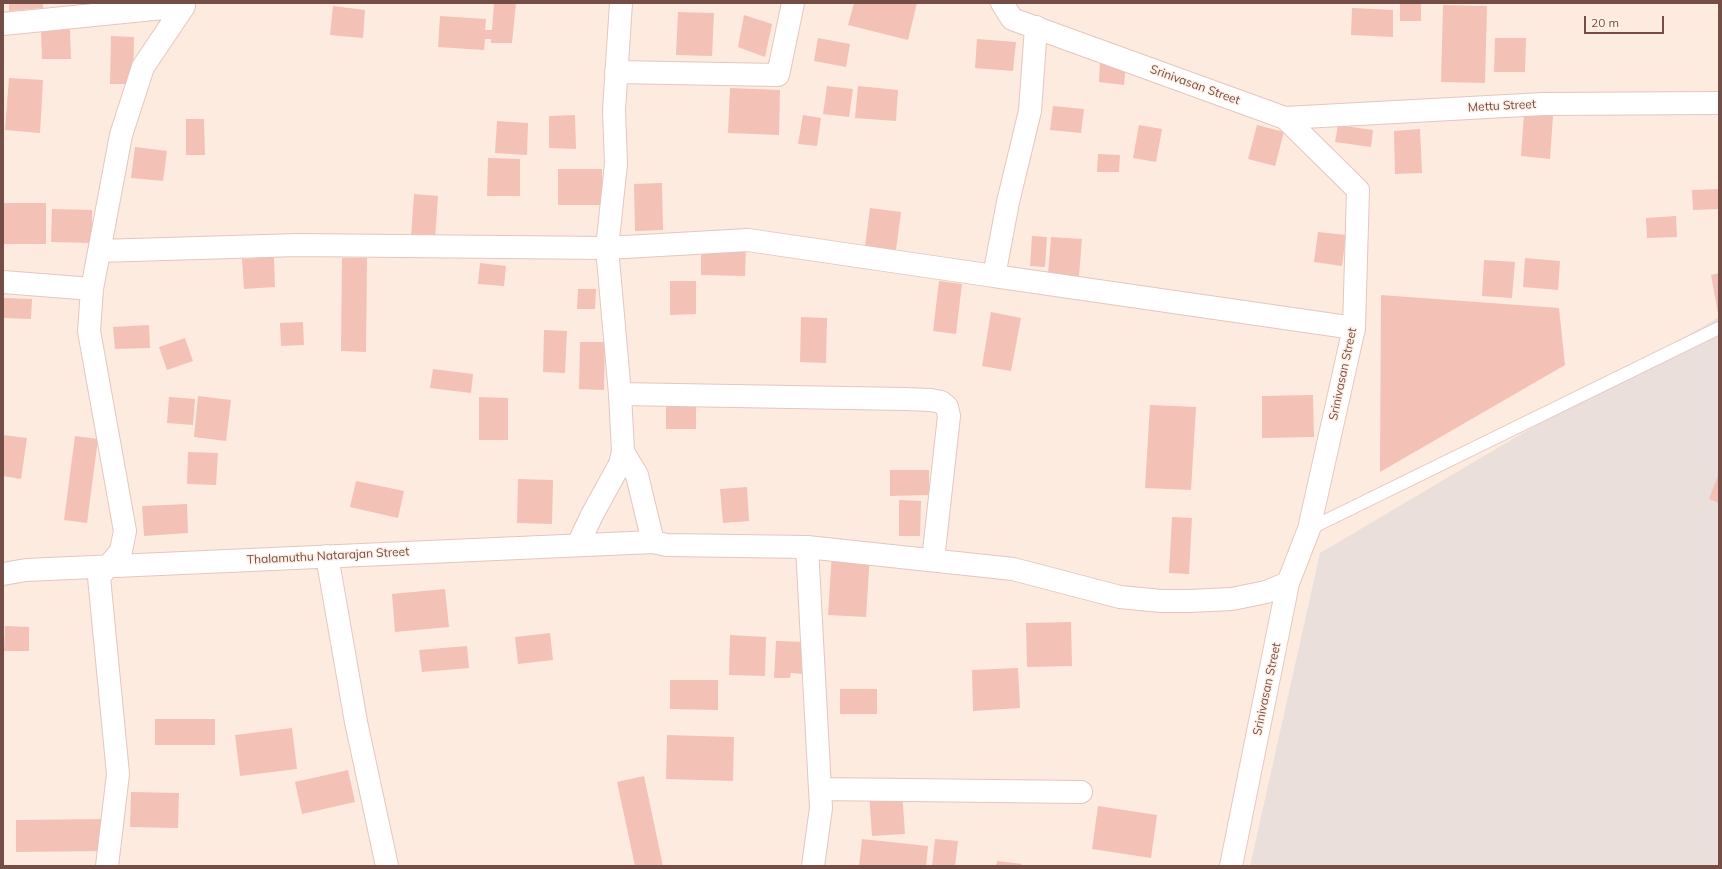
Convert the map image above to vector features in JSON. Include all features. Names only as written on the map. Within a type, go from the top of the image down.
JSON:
[{"type":"street","points":[[578,544],[620,464],[623,452],[620,394],[607,248],[616,164],[614,110],[621,3]]},
{"type":"street","points":[[616,72],[778,76],[793,3]]},
{"type":"street","name":"Srinivasan Street","points":[[1002,3],[1012,19],[1286,118],[1358,190],[1354,328],[1309,528],[1288,583],[1231,866]]},
{"type":"street","points":[[3,24],[187,4]]},
{"type":"street","points":[[107,866],[118,774],[99,577],[121,551],[125,531],[89,332],[92,289],[121,135],[143,67],[187,4]]},
{"type":"street","points":[[994,276],[1008,202],[1030,111],[1036,27]]},
{"type":"street","name":"Mettu Street","points":[[1286,118],[1543,104],[1719,103]]},
{"type":"street","points":[[99,251],[298,246],[607,248],[748,240],[1354,328]]},
{"type":"street","points":[[3,282],[92,289]]},
{"type":"street","points":[[620,394],[905,399],[941,402],[948,407],[949,416],[933,560]]},
{"type":"street","points":[[623,452],[637,475],[653,542]]},
{"type":"street","name":"Thalamuthu Natarajan Street","points":[[3,574],[26,570],[578,544],[653,542],[667,545],[806,547],[1013,569],[1120,597],[1161,601],[1232,598],[1266,592],[1288,583]]},
{"type":"street","points":[[806,547],[821,808],[813,866]]},
{"type":"street","points":[[327,556],[356,722],[387,866]]},
{"type":"street","points":[[820,789],[1081,792]]},
{"type":"lane","points":[[1309,528],[1719,328]]},
{"type":"shaded area","points":[[1719,317],[1719,866],[1250,866],[1320,553]]},
{"type":"building","points":[[9,3],[43,3],[43,8],[9,11]]},
{"type":"building","points":[[494,3],[516,3],[512,43],[491,43],[491,39],[485,39],[484,50],[438,47],[440,16],[486,19],[485,30],[492,30]]},
{"type":"building","points":[[854,3],[917,3],[908,40],[848,25]]},
{"type":"building","points":[[1400,3],[1421,3],[1421,21],[1400,21]]},
{"type":"building","points":[[1443,5],[1487,6],[1485,83],[1441,82]]},
{"type":"building","points":[[333,6],[365,10],[363,38],[330,35]]},
{"type":"building","points":[[1352,8],[1393,10],[1393,37],[1351,35]]},
{"type":"building","points":[[678,12],[714,13],[712,56],[676,55]]},
{"type":"building","points":[[744,15],[772,24],[765,57],[738,47]]},
{"type":"building","points":[[70,29],[71,59],[42,59],[41,30]]},
{"type":"building","points":[[111,36],[134,37],[133,84],[110,84]]},
{"type":"building","points":[[818,38],[850,44],[846,67],[814,61]]},
{"type":"building","points":[[1495,38],[1526,38],[1525,72],[1494,72]]},
{"type":"building","points":[[977,39],[1016,42],[1013,71],[975,68]]},
{"type":"building","points":[[1100,60],[1126,62],[1124,85],[1099,82]]},
{"type":"building","points":[[9,78],[43,80],[40,133],[5,130]]},
{"type":"building","points":[[827,86],[853,89],[849,117],[823,114]]},
{"type":"building","points":[[858,86],[898,90],[896,121],[855,118]]},
{"type":"building","points":[[730,88],[780,90],[779,135],[728,133]]},
{"type":"building","points":[[1053,106],[1084,109],[1081,133],[1050,130]]},
{"type":"building","points":[[1524,114],[1553,116],[1550,159],[1521,156]]},
{"type":"building","points":[[575,115],[576,149],[549,148],[549,116]]},
{"type":"building","points":[[803,115],[821,118],[817,146],[798,144]]},
{"type":"building","points":[[186,119],[204,119],[205,155],[186,155]]},
{"type":"building","points":[[497,121],[528,123],[527,155],[495,153]]},
{"type":"building","points":[[1139,125],[1162,129],[1156,162],[1133,158]]},
{"type":"building","points":[[1257,125],[1284,132],[1275,166],[1248,159]]},
{"type":"building","points":[[1338,125],[1373,130],[1371,147],[1335,142]]},
{"type":"building","points":[[1420,129],[1422,173],[1395,174],[1394,131]]},
{"type":"building","points":[[135,147],[167,151],[163,181],[131,178]]},
{"type":"building","points":[[1098,154],[1120,155],[1119,172],[1097,172]]},
{"type":"building","points":[[488,158],[520,159],[520,196],[487,196]]},
{"type":"building","points":[[558,169],[602,169],[602,205],[558,205]]},
{"type":"building","points":[[662,183],[663,230],[635,231],[634,184]]},
{"type":"building","points":[[1719,189],[1719,209],[1693,210],[1692,190]]},
{"type":"building","points":[[414,194],[438,196],[435,239],[411,237]]},
{"type":"building","points":[[3,203],[46,203],[46,244],[3,244]]},
{"type":"building","points":[[870,208],[901,212],[896,250],[865,246]]},
{"type":"building","points":[[52,209],[92,210],[92,243],[51,242]]},
{"type":"building","points":[[1676,216],[1677,237],[1647,238],[1646,218]]},
{"type":"building","points":[[1318,232],[1346,235],[1342,266],[1314,262]]},
{"type":"building","points":[[1032,236],[1047,237],[1045,267],[1030,266]]},
{"type":"building","points":[[1051,237],[1082,239],[1079,276],[1048,274]]},
{"type":"building","points":[[701,246],[746,247],[745,276],[701,275]]},
{"type":"building","points":[[274,257],[275,287],[244,289],[242,259]]},
{"type":"building","points":[[342,258],[367,258],[366,352],[341,351]]},
{"type":"building","points":[[1525,258],[1560,261],[1558,290],[1523,287]]},
{"type":"building","points":[[1484,260],[1515,262],[1512,298],[1482,296]]},
{"type":"building","points":[[480,263],[506,266],[504,286],[478,284]]},
{"type":"building","points":[[1719,273],[1719,313],[1718,313],[1711,275]]},
{"type":"building","points":[[670,281],[696,281],[696,314],[670,315]]},
{"type":"building","points":[[939,281],[962,284],[956,334],[933,331]]},
{"type":"building","points":[[578,289],[596,289],[595,309],[577,309]]},
{"type":"building","points":[[1381,295],[1559,308],[1565,365],[1380,472]]},
{"type":"building","points":[[3,298],[32,299],[31,319],[3,318]]},
{"type":"building","points":[[991,312],[1021,318],[1011,371],[982,366]]},
{"type":"building","points":[[801,317],[827,318],[826,363],[800,362]]},
{"type":"building","points":[[303,322],[304,345],[281,346],[280,323]]},
{"type":"building","points":[[149,325],[150,348],[115,349],[113,327]]},
{"type":"building","points":[[544,330],[567,331],[565,373],[543,372]]},
{"type":"building","points":[[185,338],[193,361],[167,370],[159,347]]},
{"type":"building","points":[[580,342],[605,342],[604,390],[579,389]]},
{"type":"building","points":[[433,369],[473,374],[471,393],[430,388]]},
{"type":"building","points":[[1313,395],[1314,437],[1262,438],[1262,396]]},
{"type":"building","points":[[198,396],[231,400],[226,441],[194,437]]},
{"type":"building","points":[[169,397],[195,399],[193,425],[167,423]]},
{"type":"building","points":[[479,397],[508,398],[508,440],[479,440]]},
{"type":"building","points":[[666,402],[696,402],[696,429],[666,429]]},
{"type":"building","points":[[1150,405],[1196,407],[1191,490],[1145,488]]},
{"type":"building","points":[[3,435],[27,438],[21,479],[3,476]]},
{"type":"building","points":[[75,436],[98,439],[87,523],[64,520]]},
{"type":"building","points":[[188,452],[218,453],[216,485],[187,484]]},
{"type":"building","points":[[890,470],[929,470],[929,495],[890,496]]},
{"type":"building","points":[[1719,473],[1719,503],[1709,499]]},
{"type":"building","points":[[518,479],[553,480],[552,524],[517,523]]},
{"type":"building","points":[[356,481],[404,491],[398,518],[350,507]]},
{"type":"building","points":[[747,487],[749,521],[723,523],[720,489]]},
{"type":"building","points":[[899,500],[921,501],[920,536],[899,536]]},
{"type":"building","points":[[187,504],[188,533],[144,536],[142,506]]},
{"type":"building","points":[[1172,517],[1192,518],[1189,574],[1169,573]]},
{"type":"building","points":[[832,552],[870,554],[866,617],[828,615]]},
{"type":"building","points":[[445,589],[449,627],[395,632],[392,594]]},
{"type":"building","points":[[1071,622],[1072,666],[1027,667],[1026,623]]},
{"type":"building","points":[[5,626],[29,627],[29,651],[4,651]]},
{"type":"building","points":[[550,633],[553,660],[518,664],[515,637]]},
{"type":"building","points":[[730,635],[766,637],[765,676],[729,675]]},
{"type":"building","points":[[776,641],[805,642],[803,674],[791,673],[790,678],[774,678]]},
{"type":"building","points":[[467,646],[469,668],[422,672],[419,650]]},
{"type":"building","points":[[1018,668],[1020,708],[973,711],[972,670]]},
{"type":"building","points":[[670,680],[718,680],[718,710],[670,709]]},
{"type":"building","points":[[840,689],[877,689],[877,714],[840,714]]},
{"type":"building","points":[[155,719],[215,719],[215,745],[155,745]]},
{"type":"building","points":[[292,728],[297,769],[240,776],[235,735]]},
{"type":"building","points":[[667,735],[734,737],[733,781],[666,779]]},
{"type":"building","points":[[348,770],[355,802],[302,814],[295,782]]},
{"type":"building","points":[[644,776],[663,866],[635,866],[617,782]]},
{"type":"building","points":[[902,791],[905,834],[872,836],[869,793]]},
{"type":"building","points":[[131,792],[179,793],[178,828],[130,827]]},
{"type":"building","points":[[1098,806],[1157,815],[1151,858],[1092,849]]},
{"type":"building","points":[[106,819],[106,851],[16,852],[16,820]]},
{"type":"building","points":[[862,839],[928,846],[926,866],[859,866]]},
{"type":"building","points":[[935,839],[958,841],[955,866],[932,866]]},
{"type":"building","points":[[997,861],[1022,864],[1021,866],[996,866]]}]
